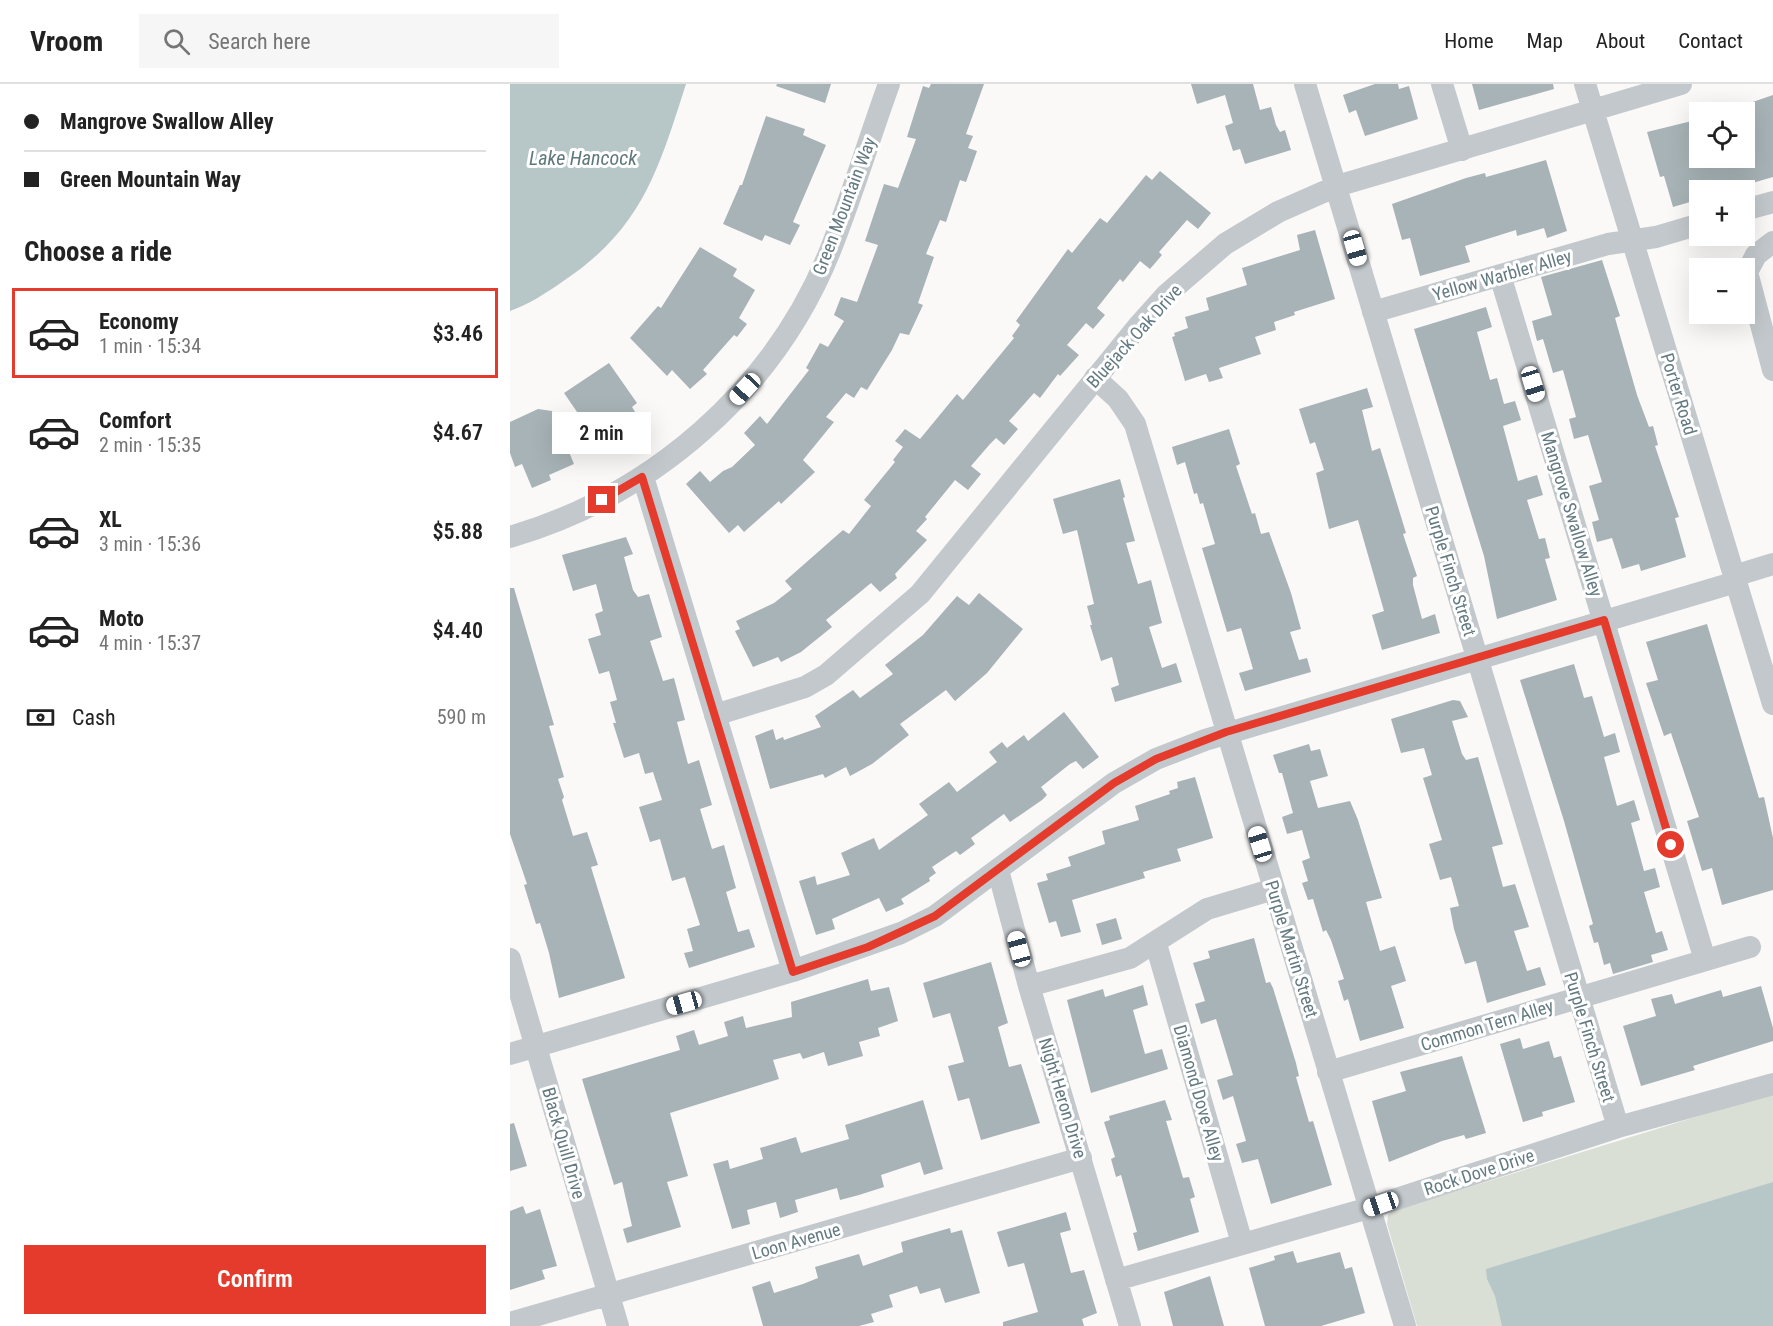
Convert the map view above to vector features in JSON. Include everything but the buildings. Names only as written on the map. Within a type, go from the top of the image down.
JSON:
[{"type":"street","name":"Green Mountain Way","points":[[510,537],[581,512],[642,477],[697,436],[759,374],[783,340],[830,252],[889,84]]},
{"type":"street","name":"Purple Finch Street","points":[[1305,84],[1618,1127]]},
{"type":"street","points":[[1442,84],[1462,150]]},
{"type":"street","name":"Porter Road","points":[[1585,84],[1773,704]]},
{"type":"street","name":"Bluejack Oak Drive","points":[[715,715],[805,687],[826,675],[920,594],[1095,378],[1166,295],[1225,244],[1278,212],[1337,186],[1594,112],[1681,84]]},
{"type":"street","points":[[1755,207],[1773,202]]},
{"type":"street","name":"Yellow Warbler Alley","points":[[1373,312],[1608,244],[1656,237],[1689,227]]},
{"type":"street","points":[[1773,242],[1756,255],[1747,272],[1773,369]]},
{"type":"street","name":"Mangrove Swallow Alley","points":[[1500,275],[1705,960]]},
{"type":"street","name":"Purple Martin Street","points":[[1095,378],[1118,399],[1135,424],[1405,1326]]},
{"type":"street","points":[[642,477],[793,972]]},
{"type":"street","points":[[510,1054],[793,972],[868,947],[935,916],[1114,783],[1156,759],[1226,732],[1604,620],[1735,579],[1773,564]]},
{"type":"street","name":"Night Heron Drive","points":[[998,870],[1029,986],[1130,1326]]},
{"type":"street","points":[[1029,986],[1130,958],[1156,944],[1207,909],[1274,890]]},
{"type":"street","name":"Diamond Dove Alley","points":[[1156,944],[1242,1243]]},
{"type":"street","name":"Common Tern Alley","points":[[1328,1072],[1749,947]]},
{"type":"street","name":"Black Quill Drive","points":[[510,959],[618,1326]]},
{"type":"street","name":"Rock Dove Drive","points":[[1116,1280],[1369,1208],[1618,1127],[1773,1084]]},
{"type":"street","name":"Loon Avenue","points":[[510,1323],[1081,1158]]},
{"type":"shaded area","points":[[1773,1093],[1773,1326],[1417,1326],[1387,1224],[1388,1215],[1392,1211]]},
{"type":"water","name":"Lake Hancock","points":[[510,84],[686,84],[656,171],[629,219],[611,241],[589,262],[543,295],[510,311]]},
{"type":"water","points":[[1773,1182],[1773,1326],[1502,1326],[1486,1269]]},
{"type":"route","points":[[602,500],[642,477],[793,972],[868,947],[935,916],[1114,783],[1156,759],[1226,732],[1604,620],[1671,845]]}]
